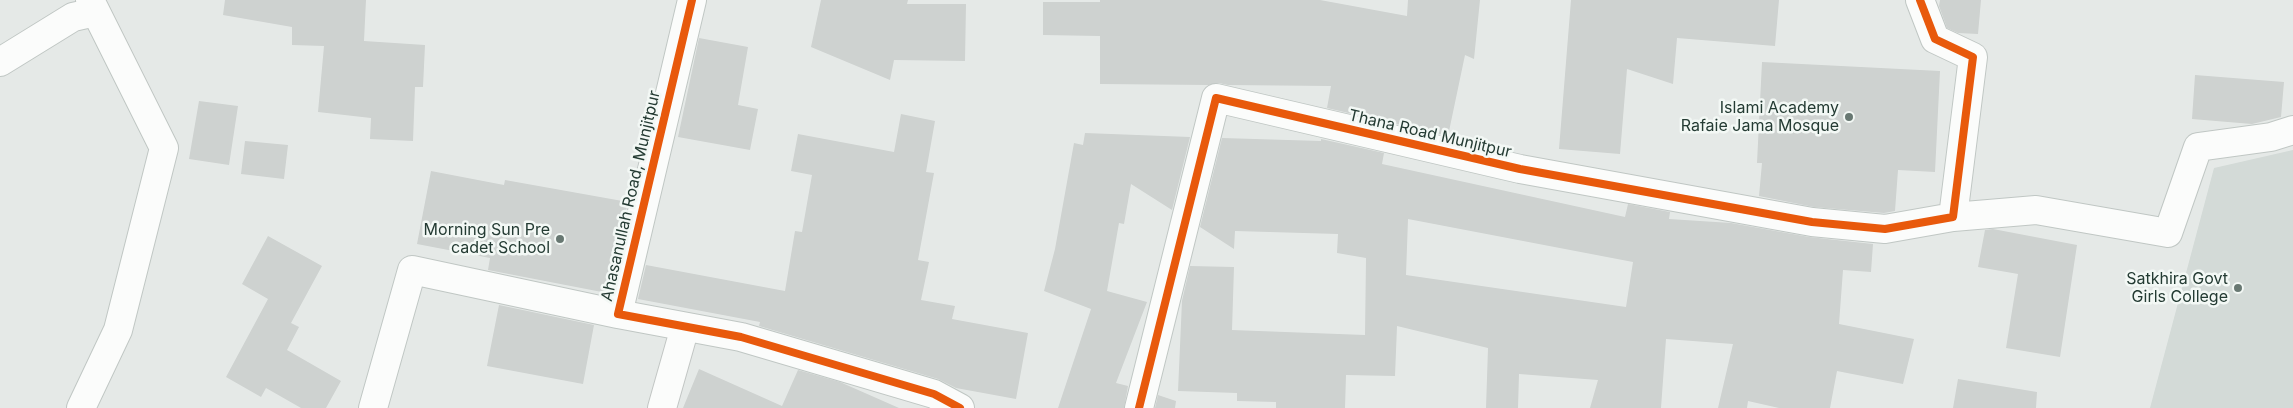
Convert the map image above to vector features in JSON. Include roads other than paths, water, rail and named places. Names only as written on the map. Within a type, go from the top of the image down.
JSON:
[{"type":"street","name":"Ahasanullah Road, Munjitpur","points":[[692,0],[618,314],[759,342],[934,394],[960,408]]},
{"type":"street","points":[[1920,0],[1936,39],[1973,57],[1953,217],[2036,210],[2168,233],[2198,147],[2271,137],[2293,130]]},
{"type":"street","points":[[0,62],[92,6],[164,148],[118,330],[81,408]]},
{"type":"street","name":"Thana Road Munjitpur","points":[[1139,408],[1216,98],[1520,169],[1812,222],[1885,230],[1953,217]]},
{"type":"street","points":[[373,408],[412,270],[618,314]]},
{"type":"street","points":[[662,408],[685,327]]},
{"type":"place","name":"Islami Academy Rafaie Jama Mosque","points":[[1849,117]]},
{"type":"place","name":"Morning Sun Pre cadet School","points":[[560,239]]},
{"type":"place","name":"Satkhira Govt Girls College","points":[[2238,288]]}]
